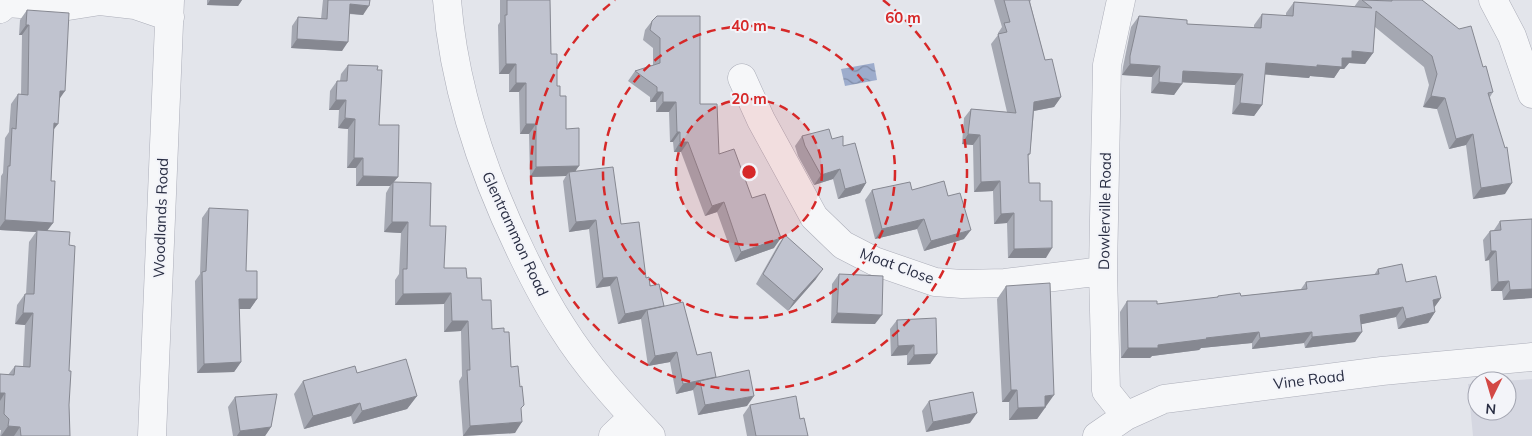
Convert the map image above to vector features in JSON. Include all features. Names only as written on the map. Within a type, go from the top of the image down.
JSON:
[{"type":"street","points":[[0,9],[8,4],[62,7],[100,0],[170,9]]},
{"type":"street","name":"Glentrammon Road","points":[[447,0],[452,47],[468,116],[496,198],[531,272],[562,328],[603,384],[642,426]]},
{"type":"street","name":"Dowlerville Road","points":[[1121,0],[1107,65],[1104,271],[1106,391],[1126,416]]},
{"type":"street","points":[[1493,0],[1512,36],[1532,94]]},
{"type":"street","name":"Woodlands Road","points":[[152,436],[170,9]]},
{"type":"street","name":"Moat Close","points":[[742,78],[761,120],[814,217],[843,245],[874,260],[935,282],[962,284],[1005,283],[1104,271]]},
{"type":"street","name":"Vine Road","points":[[1097,436],[1126,416],[1164,398],[1382,371],[1532,357]]},
{"type":"street","points":[[613,436],[642,426]]},
{"type":"shaded area","points":[[1532,379],[1532,436],[1473,436],[1472,421],[1517,421],[1517,380]]},
{"type":"water","points":[[874,63],[877,80],[845,86],[841,69]]},
{"type":"building","points":[[328,0],[370,0],[369,6],[350,4],[348,42],[297,39],[298,17],[327,19]]},
{"type":"building","points":[[507,0],[550,0],[551,54],[557,54],[557,86],[560,86],[560,96],[566,96],[566,129],[579,128],[579,166],[536,167],[536,124],[526,124],[526,83],[516,83],[516,64],[506,64],[505,15],[507,15]]},
{"type":"building","points":[[1004,0],[1029,0],[1045,60],[1052,59],[1061,97],[1034,102],[1030,154],[1028,154],[1029,183],[1040,183],[1040,201],[1052,201],[1052,248],[1014,249],[1014,213],[1001,214],[1000,181],[981,182],[980,135],[968,134],[971,109],[1016,113],[998,34],[1007,32],[1004,23],[1010,22]]},
{"type":"building","points":[[1362,0],[1422,0],[1459,29],[1471,26],[1483,67],[1486,66],[1493,92],[1488,93],[1505,148],[1507,147],[1512,183],[1481,188],[1473,134],[1456,139],[1445,98],[1431,96],[1437,74],[1432,56],[1376,11],[1373,53],[1352,51],[1352,58],[1342,58],[1342,67],[1266,63],[1262,105],[1240,103],[1243,74],[1183,71],[1182,84],[1159,82],[1160,66],[1130,64],[1139,16],[1187,20],[1187,24],[1261,28],[1262,14],[1293,16],[1294,2],[1372,8]]},
{"type":"building","points":[[27,10],[69,13],[65,91],[60,91],[58,124],[54,123],[51,181],[55,181],[53,223],[5,220],[8,166],[10,166],[12,128],[16,129],[18,94],[28,95],[29,25],[26,25]]},
{"type":"building","points":[[657,16],[700,16],[700,104],[717,104],[719,154],[734,149],[752,198],[765,194],[781,238],[741,252],[724,202],[712,206],[688,142],[680,142],[680,132],[677,132],[676,102],[663,102],[663,92],[657,92],[657,87],[635,71],[660,63],[660,38],[650,30],[652,21]]},
{"type":"building","points":[[348,65],[378,66],[377,70],[382,70],[379,125],[399,125],[398,177],[363,176],[363,158],[354,158],[355,119],[345,118],[346,100],[336,100],[337,81],[347,81]]},
{"type":"building","points":[[829,129],[832,139],[843,136],[843,146],[855,143],[866,183],[845,189],[840,169],[821,175],[805,146],[802,136]]},
{"type":"building","points":[[613,167],[621,224],[639,222],[646,278],[649,277],[650,286],[659,284],[664,306],[625,314],[617,277],[603,278],[596,220],[576,222],[569,172]]},
{"type":"building","points":[[944,181],[948,196],[960,193],[971,230],[931,241],[924,219],[882,229],[872,190],[910,182],[912,190]]},
{"type":"building","points":[[393,182],[431,183],[430,226],[446,226],[444,268],[466,268],[467,278],[481,278],[482,300],[491,300],[492,329],[504,328],[504,332],[509,332],[511,367],[518,366],[520,387],[522,386],[524,405],[521,408],[522,422],[470,426],[467,370],[470,370],[468,321],[452,321],[451,293],[403,294],[403,269],[407,269],[408,222],[392,222]]},
{"type":"building","points":[[209,208],[248,210],[246,271],[257,271],[257,299],[239,299],[241,362],[204,364],[202,272],[206,271]]},
{"type":"building","points":[[1532,219],[1532,289],[1510,290],[1509,281],[1498,282],[1496,251],[1491,251],[1490,231],[1501,230],[1500,221]]},
{"type":"building","points":[[37,230],[70,232],[69,245],[75,246],[69,371],[71,371],[70,436],[21,436],[20,427],[8,426],[9,419],[4,414],[5,393],[0,393],[0,374],[14,375],[15,366],[30,367],[33,313],[23,313],[25,294],[34,294]]},
{"type":"building","points":[[785,235],[823,269],[794,301],[763,274]]},
{"type":"building","points":[[1402,264],[1406,282],[1436,276],[1441,298],[1433,300],[1435,312],[1406,319],[1403,307],[1360,315],[1362,332],[1312,337],[1312,332],[1260,338],[1259,332],[1158,345],[1158,348],[1128,348],[1127,301],[1157,301],[1157,304],[1240,293],[1241,296],[1307,289],[1306,282],[1379,274],[1378,269]]},
{"type":"building","points":[[839,274],[883,276],[882,315],[837,313]]},
{"type":"building","points":[[1050,283],[1054,395],[1045,396],[1045,407],[1018,408],[1017,390],[1011,390],[1006,286]]},
{"type":"building","points":[[683,302],[697,355],[711,352],[716,377],[683,384],[677,352],[655,356],[647,310]]},
{"type":"building","points":[[936,318],[937,354],[914,355],[914,345],[898,346],[897,320]]},
{"type":"building","points":[[406,359],[417,396],[362,411],[360,403],[313,416],[303,381],[355,366],[357,373]]},
{"type":"building","points":[[749,370],[754,396],[705,405],[700,381]]},
{"type":"building","points":[[973,392],[977,413],[933,422],[929,401]]},
{"type":"building","points":[[277,394],[271,427],[240,431],[235,397]]},
{"type":"building","points":[[796,396],[800,419],[804,418],[808,436],[756,436],[750,405]]}]
